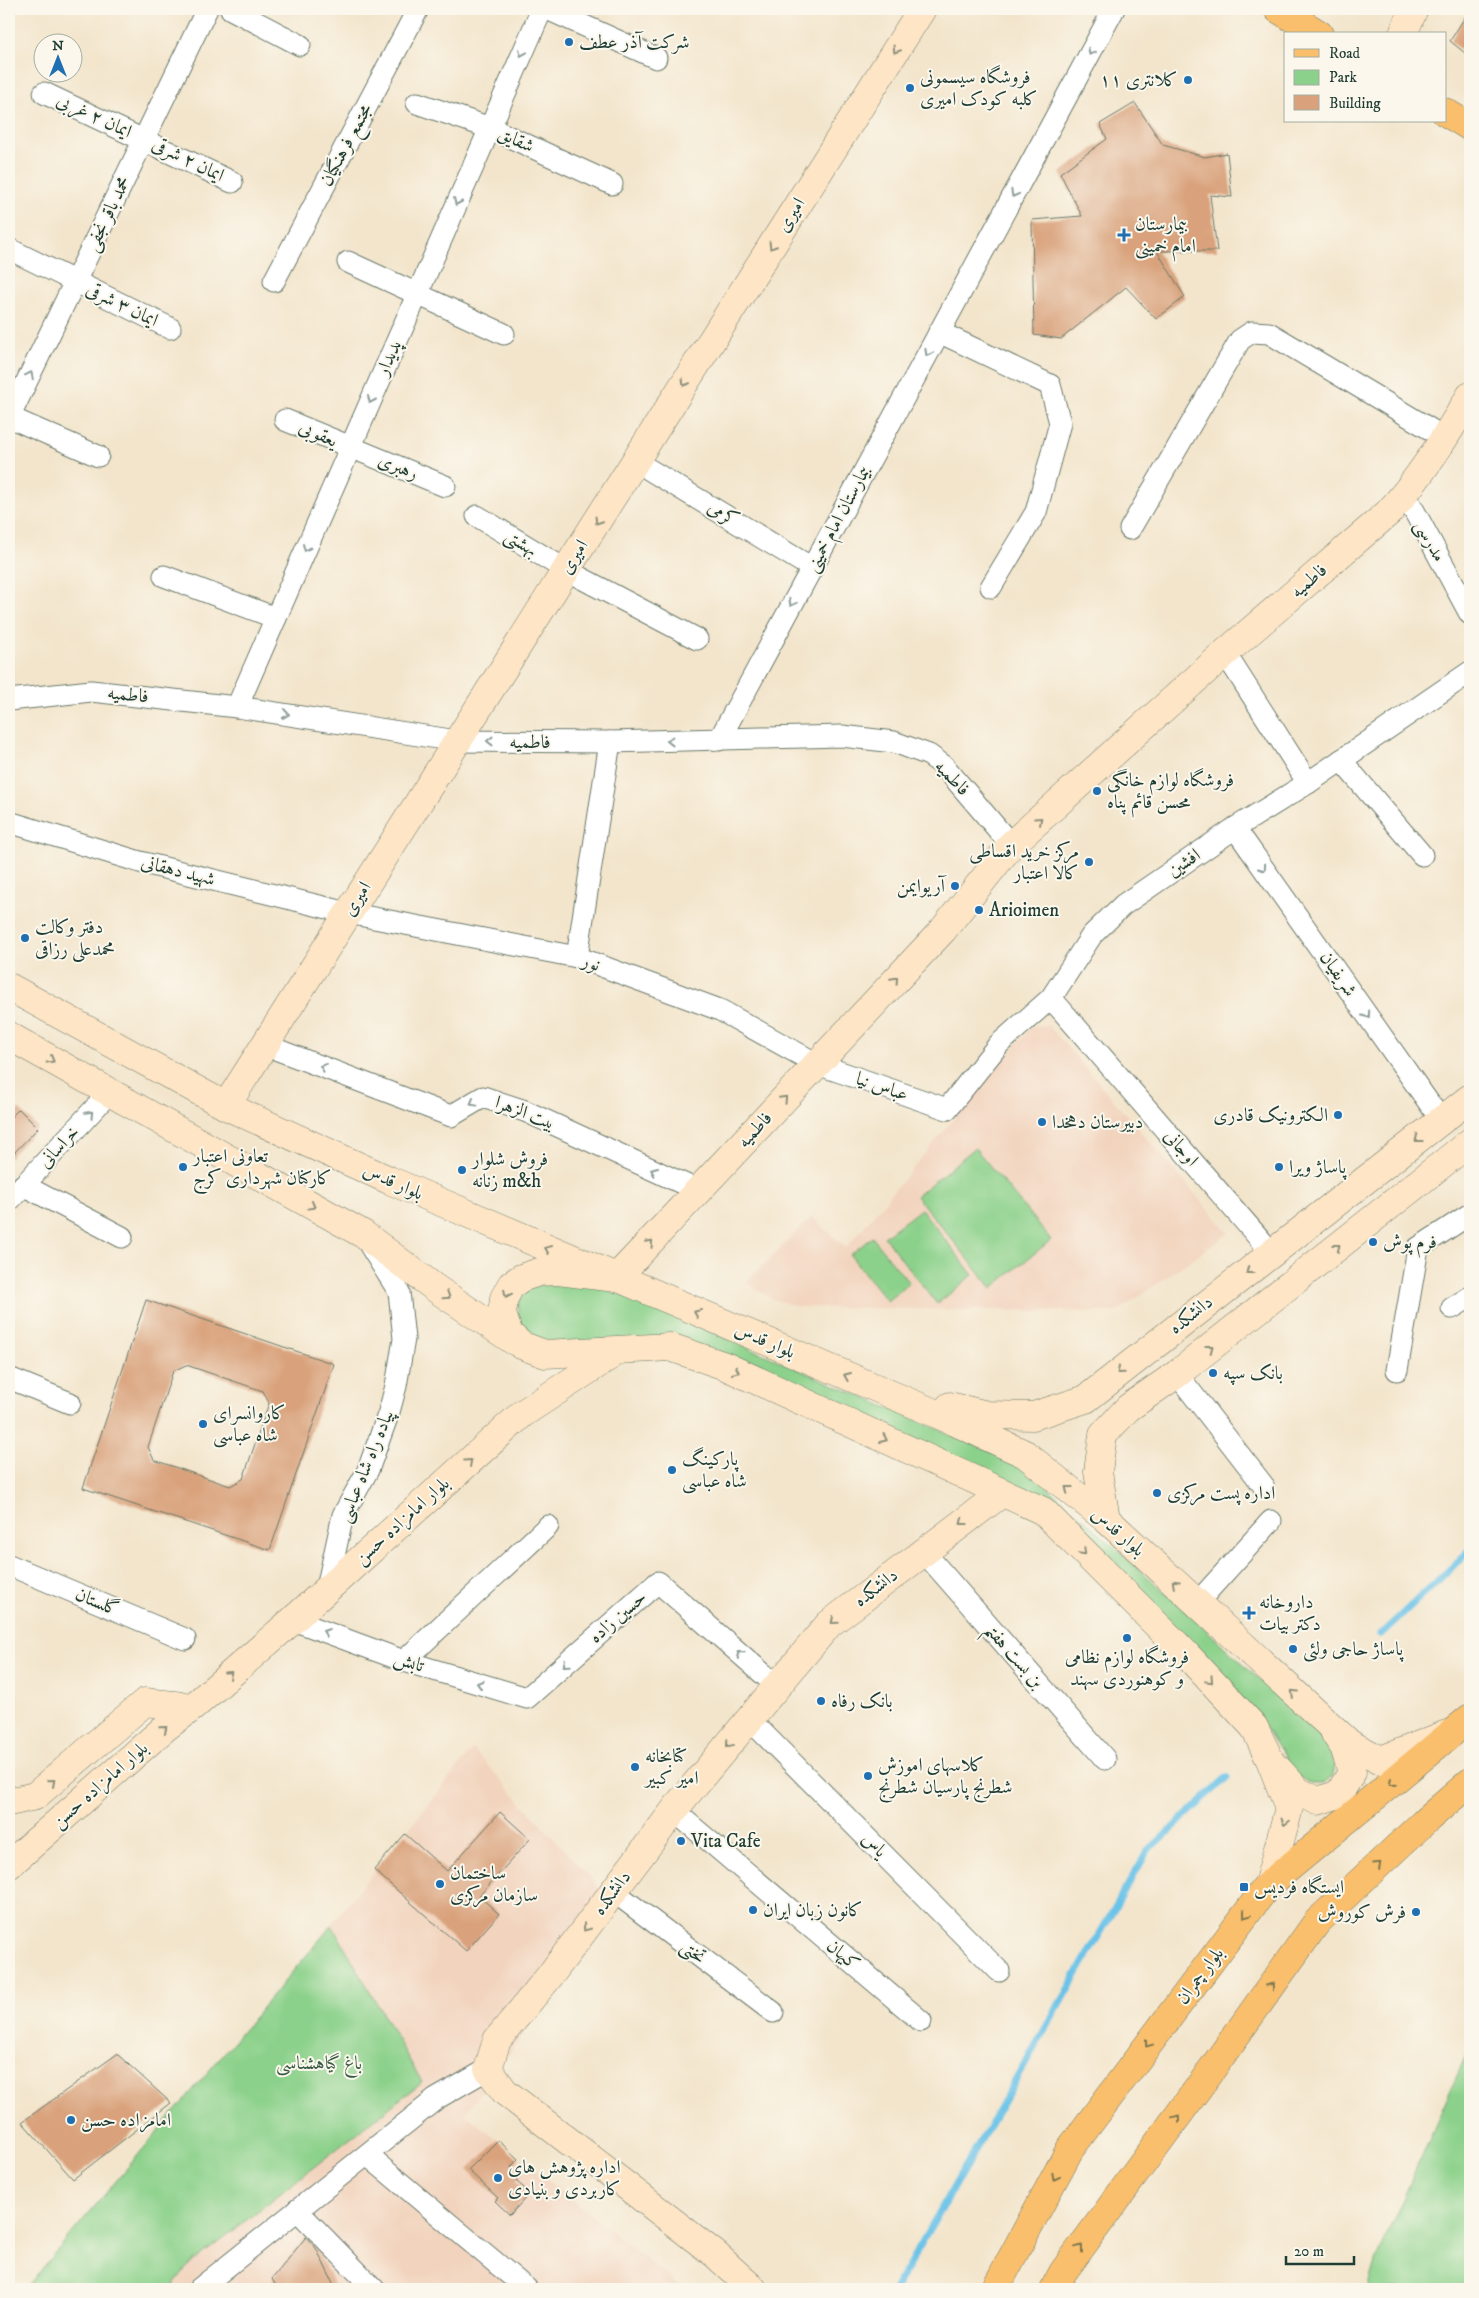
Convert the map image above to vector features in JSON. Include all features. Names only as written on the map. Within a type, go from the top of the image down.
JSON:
[{"type":"main road","name":"امیری","points":[[226,1106],[922,9]]},
{"type":"main road","points":[[1278,9],[1315,32]]},
{"type":"main road","points":[[1404,32],[1414,9]]},
{"type":"main road","points":[[1446,113],[1470,127]]},
{"type":"main road","name":"فاطمیه","points":[[616,1278],[943,930],[1011,845],[1225,653],[1388,513],[1405,494],[1445,438],[1470,396]]},
{"type":"main road","name":"بلوار قدس","points":[[9,987],[226,1106],[389,1180],[951,1420],[1024,1454],[1106,1519],[1350,1744],[1381,1760],[1463,1724]]},
{"type":"main road","points":[[9,1036],[109,1093]]},
{"type":"main road","name":"بلوار قدس","points":[[109,1093],[363,1234],[435,1288],[522,1345],[544,1354],[554,1355],[622,1348],[670,1347],[725,1366],[1043,1511],[1186,1654],[1254,1727],[1270,1760],[1289,1808],[1268,1885]]},
{"type":"main road","name":"دانشکده","points":[[872,1387],[988,1415],[1033,1416],[1086,1399],[1470,1098]]},
{"type":"main road","name":"دانشکده","points":[[1106,1519],[1098,1472],[1103,1435],[1128,1408],[1177,1374],[1470,1142]]},
{"type":"main road","points":[[522,1345],[509,1334],[502,1314],[504,1298],[512,1285],[520,1278],[530,1274],[558,1271],[616,1278]]},
{"type":"main road","name":"بلوار امامزاده حسن","points":[[9,1865],[166,1727],[193,1707],[293,1620],[522,1414],[622,1348]]},
{"type":"main road","name":"دانشکده","points":[[488,2069],[497,2040],[549,1977],[674,1811],[829,1624],[1002,1493]]},
{"type":"main road","name":"بلوار امامزاده حسن","points":[[9,1802],[35,1796],[145,1702],[193,1707]]},
{"type":"main road","name":"بلوار چمران","points":[[995,2289],[1070,2149],[1268,1885],[1463,1724]]},
{"type":"main road","points":[[1270,1760],[1299,1792],[1318,1801],[1339,1794],[1352,1772],[1344,1747],[1330,1726]]},
{"type":"main road","points":[[1054,2289],[1063,2272],[1317,1922],[1470,1782]]},
{"type":"main road","points":[[488,2069],[505,2092],[716,2255],[753,2289]]},
{"type":"street","name":"محمد باقر نجفی","points":[[9,418],[207,9]]},
{"type":"street","points":[[231,9],[300,45]]},
{"type":"street","name":"مجتمع فرهنگیان","points":[[274,281],[418,9]]},
{"type":"street","name":"پدیدار","points":[[237,707],[542,9]]},
{"type":"street","points":[[547,9],[656,58]]},
{"type":"street","name":"بیمارستان امام خمینی","points":[[719,740],[1114,9]]},
{"type":"street","name":"ایمان ۲ غربی","points":[[44,93],[144,139]]},
{"type":"street","name":"شقایق","points":[[417,104],[490,128],[612,184]]},
{"type":"street","name":"ایمان ۲ شرقی","points":[[144,139],[232,182]]},
{"type":"street","name":"ایمان ۳ شرقی","points":[[9,249],[170,328]]},
{"type":"street","points":[[348,262],[504,334]]},
{"type":"street","points":[[939,332],[1050,385],[1060,422],[1036,512],[991,587]]},
{"type":"street","points":[[1130,529],[1240,340],[1252,332],[1269,333],[1445,438]]},
{"type":"street","points":[[9,418],[98,456]]},
{"type":"street","name":"یعقوبی","points":[[285,420],[350,448]]},
{"type":"street","name":"رهبری","points":[[350,448],[445,486]]},
{"type":"street","name":"کرمی","points":[[635,461],[812,568]]},
{"type":"street","name":"مدرسی","points":[[1405,494],[1470,614]]},
{"type":"street","name":"بهشتی","points":[[477,516],[566,570],[697,639]]},
{"type":"street","points":[[164,576],[276,618]]},
{"type":"street","points":[[1225,653],[1308,783]]},
{"type":"street","name":"افشین","points":[[947,1109],[999,1044],[1051,998],[1092,935],[1123,905],[1235,828],[1308,783],[1470,672]]},
{"type":"street","name":"فاطمیه","points":[[9,700],[91,691],[237,707],[458,741],[610,742],[842,736],[894,742],[929,755],[944,766],[1011,845]]},
{"type":"street","points":[[577,958],[610,742]]},
{"type":"street","points":[[1341,760],[1422,855]]},
{"type":"street","name":"شهید دهقانی","points":[[9,822],[140,862],[348,913]]},
{"type":"street","name":"شریفیان","points":[[1235,828],[1441,1120]]},
{"type":"street","name":"نور","points":[[348,913],[577,958],[720,1010],[817,1064]]},
{"type":"street","name":"اوجانی","points":[[1051,998],[1272,1253]]},
{"type":"street","name":"بیت الزهرا","points":[[265,1044],[450,1116],[483,1097],[525,1111],[698,1191]]},
{"type":"street","name":"عباس نیا","points":[[817,1064],[947,1109]]},
{"type":"street","name":"خراسانی","points":[[16,1193],[109,1093]]},
{"type":"street","points":[[16,1193],[122,1237]]},
{"type":"street","points":[[1397,1370],[1418,1248],[1470,1214]]},
{"type":"street","name":"پیاده راه شاه عباسی","points":[[327,1588],[344,1515],[368,1470],[389,1412],[396,1386],[404,1339],[399,1292],[363,1234]]},
{"type":"street","points":[[1452,1308],[1470,1297]]},
{"type":"street","points":[[1177,1374],[1264,1485]]},
{"type":"street","points":[[9,1378],[70,1403]]},
{"type":"street","points":[[1197,1603],[1271,1521]]},
{"type":"street","points":[[404,1661],[548,1526]]},
{"type":"street","name":"بن بست هفتم","points":[[924,1552],[1105,1759]]},
{"type":"street","name":"گلستان","points":[[9,1565],[185,1639]]},
{"type":"street","name":"حسین زاده","points":[[527,1698],[658,1582],[777,1686]]},
{"type":"street","name":"تابش","points":[[293,1620],[404,1661],[527,1698]]},
{"type":"street","name":"یاس","points":[[749,1720],[999,1971]]},
{"type":"street","name":"کیهان","points":[[674,1811],[921,2021]]},
{"type":"street","name":"تختی","points":[[613,1892],[773,2012]]},
{"type":"street","points":[[199,2289],[436,2099],[488,2069]]},
{"type":"street","points":[[367,2155],[527,2289]]},
{"type":"street","points":[[297,2210],[374,2289]]},
{"type":"shaded area","name":"دبیرستان دهخدا","points":[[1048,1025],[1229,1233],[1117,1312],[799,1307],[773,1299],[746,1282],[812,1217],[846,1248],[1031,1027]]},
{"type":"shaded area","points":[[473,1749],[617,1908],[465,2114],[683,2289],[25,2289],[254,2020]]},
{"type":"green space","points":[[975,1148],[1051,1240],[992,1288],[916,1196]]},
{"type":"green space","points":[[921,1209],[973,1275],[937,1304],[884,1237]]},
{"type":"green space","points":[[872,1237],[909,1283],[887,1301],[850,1255]]},
{"type":"green space","points":[[537,1284],[599,1284],[1024,1466],[1188,1613],[1320,1736],[1335,1765],[1333,1776],[1324,1784],[1311,1784],[1296,1775],[1259,1717],[1048,1504],[702,1349],[573,1345],[539,1339],[528,1333],[521,1324],[518,1314],[518,1304],[522,1295]]},
{"type":"green space","name":"باغ گیاهشناسی","points":[[332,1925],[422,2082],[188,2266],[170,2289],[25,2289]]},
{"type":"green space","points":[[1470,2046],[1470,2289],[1367,2289],[1374,2265]]},
{"type":"building","points":[[1470,9],[1470,57],[1450,41]]},
{"type":"building","name":"بیمارستان امام خمینی","points":[[1135,103],[1163,145],[1205,157],[1227,153],[1232,197],[1210,195],[1217,251],[1157,251],[1185,297],[1156,319],[1126,287],[1061,339],[1034,335],[1032,220],[1082,216],[1060,173],[1107,139],[1100,124]]},
{"type":"building","points":[[19,1109],[38,1128],[9,1158],[9,1119]]},
{"type":"building","points":[[146,1300],[334,1364],[270,1550],[83,1488]],"holes":[[[186,1365],[263,1391],[269,1403],[243,1479],[230,1486],[154,1460],[148,1447],[173,1371]]]},
{"type":"building","name":"ساختمان سازمان مرکزی","points":[[500,1812],[530,1839],[479,1896],[499,1914],[466,1951],[374,1870],[405,1834],[447,1871]]},
{"type":"building","name":"امامزاده حسن","points":[[117,2054],[171,2103],[73,2179],[22,2122]]},
{"type":"building","name":"اداره پژوهش های کاربردی و بنیادی","points":[[498,2140],[518,2159],[511,2167],[521,2176],[516,2181],[530,2193],[510,2215],[495,2201],[498,2198],[468,2170]]},
{"type":"building","points":[[306,2237],[316,2248],[336,2289],[278,2289],[272,2279]]},
{"type":"waterway","points":[[1381,1634],[1470,1550]]},
{"type":"waterway","points":[[895,2289],[1147,1852],[1227,1777]]},
{"type":"place","name":"شرکت آذر عطف","points":[[569,42]]},
{"type":"place","name":"کلانتری ۱۱","points":[[1188,80]]},
{"type":"place","name":"فروشگاه سیسمونی کلبه کودک امیری","points":[[910,88]]},
{"type":"place","name":"بیمارستان امام خمینی","points":[[1124,235]]},
{"type":"place","name":"فروشگاه لوازم خانگی محسن قائم پناه","points":[[1097,791]]},
{"type":"place","name":"مرکز خرید اقساطی کالا اعتبار","points":[[1089,862]]},
{"type":"place","name":"آریوایمن","points":[[955,886]]},
{"type":"place","name":"Arioimen","points":[[979,910]]},
{"type":"place","name":"دفتر وکالت محمدعلی رزاقی","points":[[25,938]]},
{"type":"place","name":"الکترونیک قادری","points":[[1338,1115]]},
{"type":"place","name":"دبیرستان دهخدا","points":[[1042,1122]]},
{"type":"place","name":"تعاونی اعتبار کارکنان شهرداری کرج","points":[[183,1167]]},
{"type":"place","name":"پاساژ ویرا","points":[[1279,1167]]},
{"type":"place","name":"فروش شلوار زنانه m&h","points":[[462,1170]]},
{"type":"place","name":"فرم پوش","points":[[1373,1242]]},
{"type":"place","name":"بانک سپه","points":[[1213,1373]]},
{"type":"place","name":"کاروانسرای شاه عباسی","points":[[203,1424]]},
{"type":"place","name":"پارکینگ شاه عباسی","points":[[672,1470]]},
{"type":"place","name":"اداره پست مرکزی","points":[[1157,1493]]},
{"type":"place","name":"داروخانه دکتر بیات","points":[[1249,1613]]},
{"type":"place","name":"فروشگاه لوازم نظامی و کوهنوردی سهند","points":[[1127,1638]]},
{"type":"place","name":"پاساژ حاجی ولئی","points":[[1293,1649]]},
{"type":"place","name":"بانک رفاه","points":[[821,1701]]},
{"type":"place","name":"کتابخانه امیر کبیر","points":[[635,1767]]},
{"type":"place","name":"کلاسهای اموزش شطرنج پارسیان شطرنج","points":[[868,1776]]},
{"type":"place","name":"Vita Cafe","points":[[681,1841]]},
{"type":"place","name":"ساختمان سازمان مرکزی","points":[[440,1884]]},
{"type":"place","name":"ایستگاه فردیس","points":[[1244,1887]]},
{"type":"place","name":"کانون زبان ایران","points":[[753,1910]]},
{"type":"place","name":"فرش کوروش","points":[[1416,1912]]},
{"type":"place","name":"امامزاده حسن","points":[[71,2120]]},
{"type":"place","name":"اداره پژوهش های کاربردی و بنیادی","points":[[498,2178]]}]
